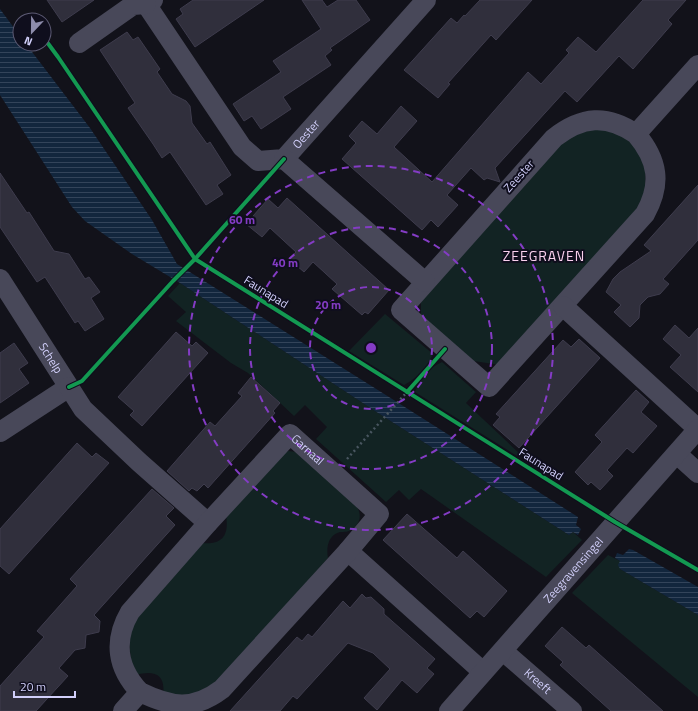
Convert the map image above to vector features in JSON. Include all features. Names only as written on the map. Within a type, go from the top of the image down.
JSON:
[{"type":"street","name":"Oester","points":[[79,43],[133,5],[150,2],[242,147],[258,161],[284,159],[426,0]]},
{"type":"street","points":[[636,134],[698,65]]},
{"type":"street","name":"Zeester","points":[[589,120],[602,120],[627,128],[636,134],[645,145],[655,167],[655,192],[651,204],[645,214],[489,388],[401,310],[554,138],[564,130],[589,120]]},
{"type":"street","points":[[284,159],[425,282]]},
{"type":"street","name":"Schelp","points":[[0,279],[69,387],[0,432]]},
{"type":"street","points":[[563,306],[698,429]]},
{"type":"street","points":[[69,387],[83,410],[208,523]]},
{"type":"street","name":"Zeegravensingel","points":[[449,711],[698,429]]},
{"type":"street","name":"Garnaal","points":[[290,434],[333,473],[379,514],[348,550],[222,689],[212,697],[201,702],[171,705],[140,692],[126,676],[120,654],[119,642],[125,620],[130,612],[208,523],[290,434]]},
{"type":"street","points":[[677,454],[698,473]]},
{"type":"street","points":[[348,550],[483,672]]},
{"type":"street","name":"Kreeft","points":[[503,651],[572,711]]},
{"type":"street","points":[[123,711],[140,692]]},
{"type":"path","points":[[333,473],[343,464],[412,386]]},
{"type":"path","points":[[400,388],[414,396]]},
{"type":"shaded area","points":[[587,128],[624,133],[645,158],[646,199],[500,365],[467,360],[421,320],[421,296],[557,145]]},
{"type":"shaded area","points":[[180,283],[378,413],[569,535],[573,532],[582,540],[546,577],[421,489],[409,500],[399,490],[386,502],[316,439],[327,427],[305,405],[294,416],[248,373],[231,363],[176,321],[186,312],[168,296]]},
{"type":"shaded area","points":[[385,314],[433,354],[421,372],[404,385],[349,351]]},
{"type":"shaded area","points":[[442,362],[476,392],[466,403],[521,455],[517,456],[415,392],[419,382],[425,374]]},
{"type":"shaded area","points":[[288,451],[297,452],[357,507],[360,516],[357,525],[349,531],[336,534],[330,539],[327,550],[328,558],[215,686],[195,696],[163,695],[163,682],[157,675],[148,673],[136,675],[132,672],[129,639],[137,615],[202,543],[215,542],[223,537],[227,528],[226,515],[282,454]]},
{"type":"shaded area","points":[[608,555],[620,561],[620,569],[698,615],[698,697],[572,593]]},
{"type":"water","points":[[0,9],[12,25],[12,52],[32,52],[90,128],[152,220],[177,264],[578,517],[576,525],[581,529],[578,535],[573,532],[569,535],[378,413],[180,283],[132,254],[85,221],[72,207],[0,95]]},
{"type":"water","points":[[629,549],[698,587],[698,615],[620,569],[618,565],[620,561],[615,558],[617,553],[623,555]]},
{"type":"building","points":[[47,0],[94,0],[62,22]]},
{"type":"building","points":[[193,0],[264,0],[195,47],[176,19],[183,14],[180,9]]},
{"type":"building","points":[[302,0],[322,0],[327,7],[338,0],[356,0],[370,20],[330,48],[332,50],[325,56],[331,65],[283,97],[291,109],[261,129],[252,116],[244,121],[233,104],[281,72],[273,61],[321,29]]},
{"type":"building","points":[[480,0],[532,0],[496,40],[491,35],[448,83],[450,84],[438,98],[404,70],[451,18],[457,23]]},
{"type":"building","points":[[643,0],[686,0],[668,20],[672,24],[633,69],[619,56],[577,102],[565,91],[495,168],[500,182],[487,178],[484,180],[471,168],[447,195],[458,205],[438,227],[431,220],[422,230],[342,159],[356,143],[349,136],[362,121],[377,134],[401,106],[417,121],[394,147],[432,182],[528,72],[541,84],[569,53],[566,50],[578,37],[596,52]]},
{"type":"building","points":[[127,32],[133,40],[138,37],[160,69],[157,72],[172,94],[186,101],[190,106],[192,123],[207,144],[210,142],[231,175],[217,185],[223,194],[206,205],[170,152],[162,158],[128,108],[135,103],[100,50]]},
{"type":"building","points":[[0,173],[27,213],[29,212],[54,251],[69,254],[85,279],[89,277],[100,292],[91,298],[104,319],[85,331],[78,321],[75,323],[45,277],[37,282],[0,227]]},
{"type":"building","points":[[698,185],[698,240],[663,279],[669,284],[660,294],[648,297],[640,305],[639,318],[630,327],[614,312],[621,305],[606,292],[613,279],[620,272],[651,251],[644,245]]},
{"type":"building","points":[[287,198],[389,290],[368,314],[365,312],[362,315],[332,289],[337,284],[313,262],[304,272],[289,259],[296,252],[270,228],[262,237],[246,224],[268,199],[278,208]]},
{"type":"building","points":[[675,325],[689,338],[698,328],[698,392],[670,367],[681,355],[663,339]]},
{"type":"building","points":[[176,332],[192,346],[196,342],[208,353],[142,426],[130,415],[134,411],[118,397]]},
{"type":"building","points":[[579,339],[600,358],[519,448],[493,425],[500,417],[496,414],[563,340],[571,347]]},
{"type":"building","points":[[14,343],[28,363],[19,369],[29,383],[0,403],[0,353]]},
{"type":"building","points":[[251,377],[280,403],[273,411],[275,413],[208,488],[204,484],[197,491],[192,488],[189,491],[167,471],[210,422],[215,426],[242,396],[238,393]]},
{"type":"building","points":[[636,390],[649,402],[641,412],[657,426],[633,453],[627,448],[607,470],[613,476],[600,490],[591,482],[588,485],[575,472],[602,442],[595,435]]},
{"type":"building","points":[[77,443],[92,457],[96,453],[109,463],[9,574],[0,566],[0,529]]},
{"type":"building","points":[[152,489],[174,508],[166,516],[175,525],[94,615],[100,621],[99,632],[86,635],[85,648],[75,650],[59,668],[68,676],[36,711],[0,711],[0,686],[44,637],[37,631],[77,586],[70,579]]},
{"type":"building","points":[[407,514],[457,558],[463,551],[507,591],[484,617],[477,611],[470,618],[383,540]]},
{"type":"building","points":[[362,594],[366,598],[371,597],[384,609],[384,614],[435,659],[427,668],[434,674],[417,693],[402,680],[377,710],[364,698],[390,669],[373,653],[348,643],[297,699],[293,696],[280,711],[230,711],[297,637],[302,641],[308,634],[312,637],[343,601],[350,608]]},
{"type":"building","points":[[562,627],[586,648],[589,645],[663,711],[611,711],[560,665],[563,662],[545,646]]},
{"type":"cycle path","name":"Faunapad","points":[[52,49],[195,259],[615,522],[698,570]]},
{"type":"cycle path","points":[[69,387],[82,381],[195,259],[284,159]]},
{"type":"cycle path","points":[[407,392],[445,349]]},
{"type":"district","name":"ZEEGRAVEN","points":[[544,256]]}]
